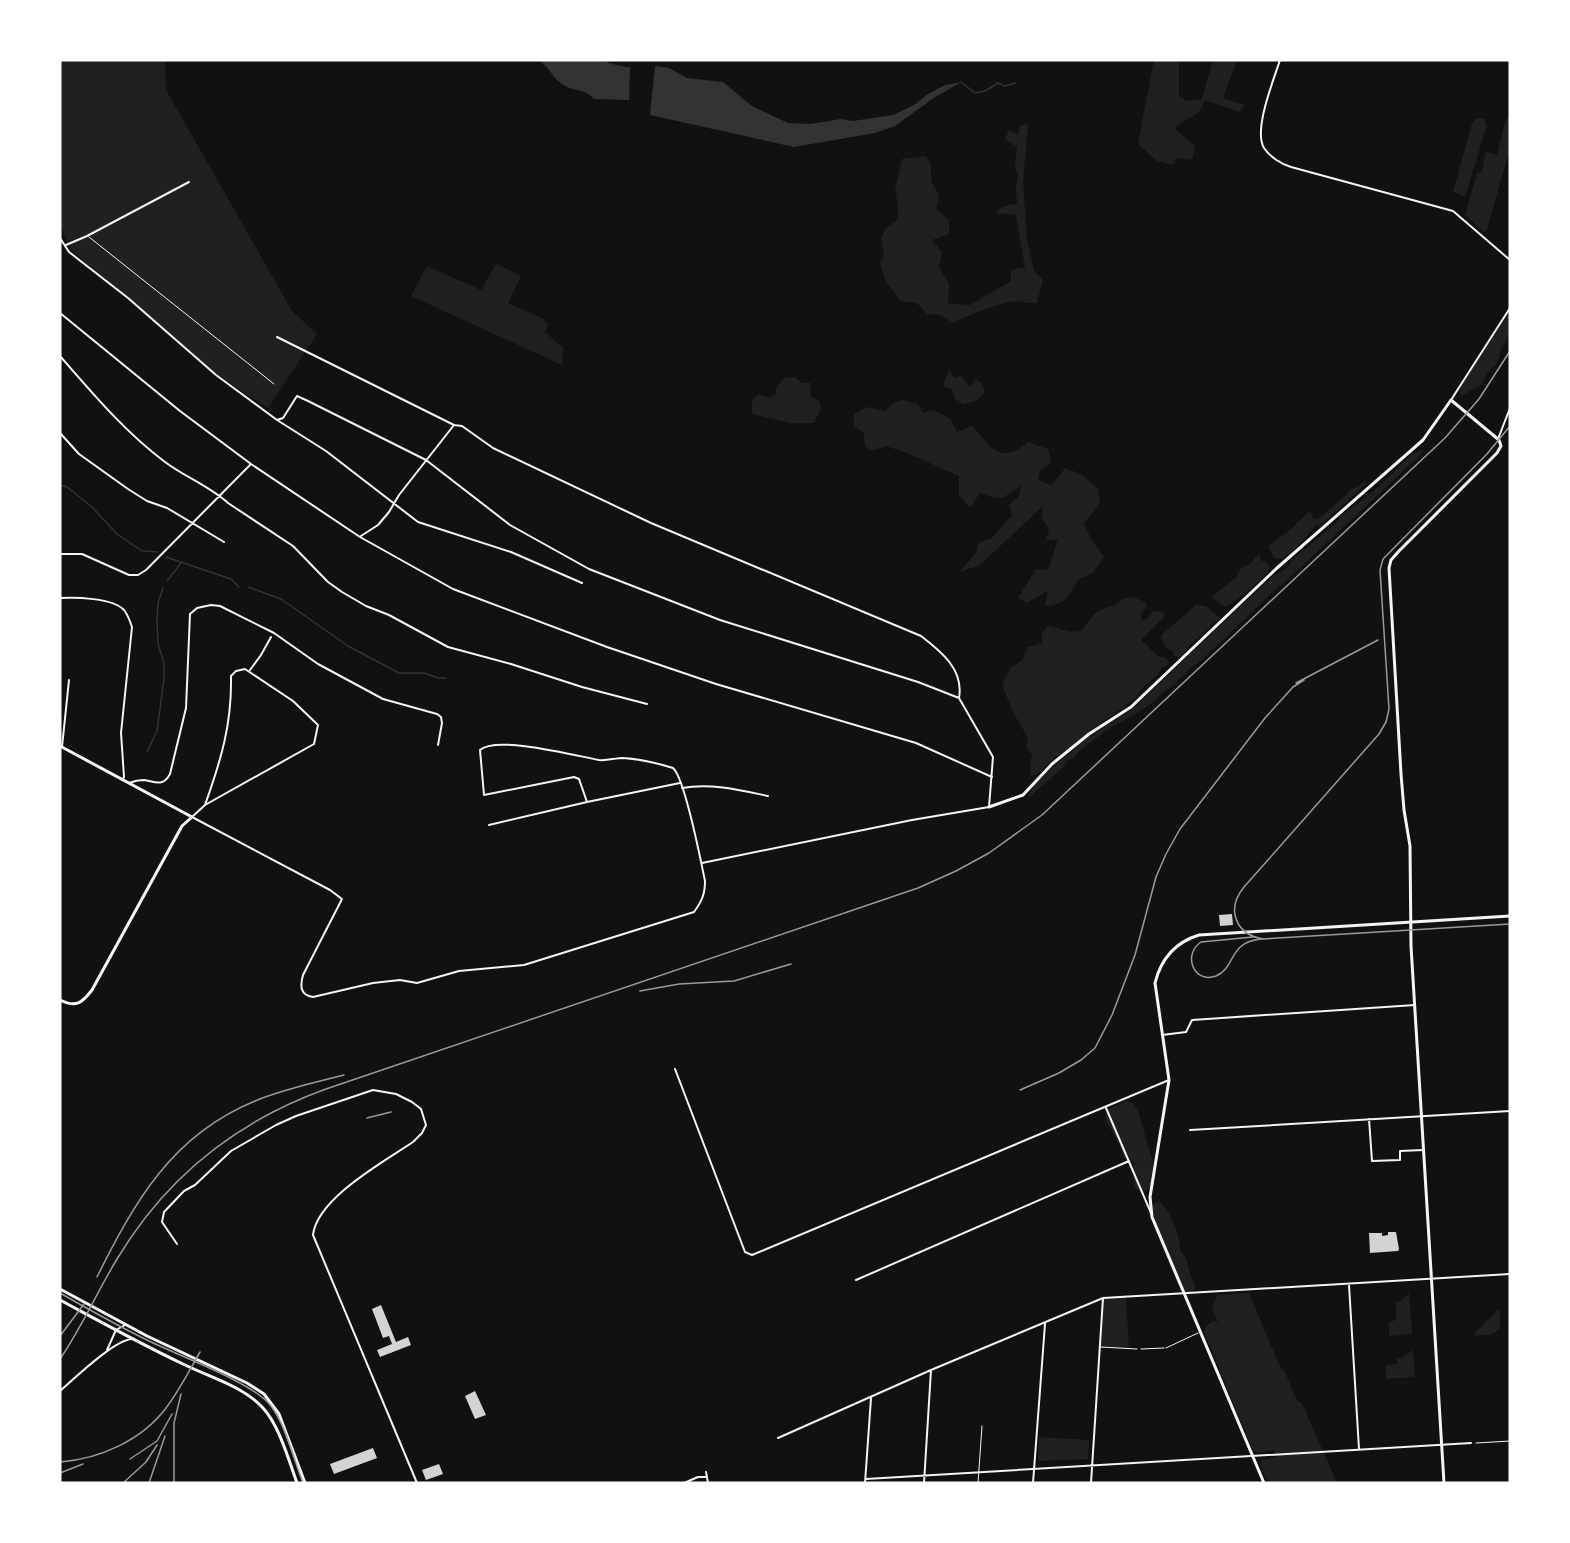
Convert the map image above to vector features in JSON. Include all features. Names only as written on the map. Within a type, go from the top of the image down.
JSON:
[{"type":"street","points":[[1280,60],[1261,130],[1263,147],[1275,159],[1291,167],[1453,211],[1510,260]]},
{"type":"street","points":[[66,245],[189,182]]},
{"type":"street","points":[[60,238],[69,252],[128,298],[216,375],[276,420],[326,451],[418,522],[511,552],[582,583]]},
{"type":"street","points":[[702,863],[912,820],[989,807],[1023,795],[1052,764],[1089,734],[1131,707],[1277,568],[1423,440],[1510,308]]},
{"type":"street","points":[[60,313],[171,404],[251,464],[360,537],[453,589],[607,647],[716,684],[916,743],[992,777]]},
{"type":"street","points":[[277,337],[453,424],[462,426],[510,456],[651,523],[921,636],[941,651],[955,669],[961,686],[959,698]]},
{"type":"street","points":[[60,356],[132,436],[168,465],[219,495],[293,546],[328,582],[342,592],[448,647],[647,704]]},
{"type":"street","points":[[276,420],[283,418],[297,396],[426,460],[510,525],[589,569],[720,620],[918,682],[959,698],[993,757],[989,807]]},
{"type":"street","points":[[1444,1483],[1415,1005],[1410,846],[1401,774],[1389,564],[1399,551],[1497,453],[1501,446],[1498,439],[1451,400]]},
{"type":"street","points":[[1498,439],[1510,408]]},
{"type":"street","points":[[360,537],[378,525],[389,512],[393,503],[453,424]]},
{"type":"street","points":[[60,433],[79,454],[128,489],[147,501],[167,508],[224,542]]},
{"type":"street","points":[[60,554],[82,554],[129,575],[138,575],[146,570],[251,464]]},
{"type":"street","points":[[60,598],[77,597],[120,607],[129,618],[132,627],[121,734],[124,777],[122,780]]},
{"type":"street","points":[[128,783],[140,780],[161,783],[165,782],[170,774],[187,702],[190,614],[204,606],[220,606],[274,633],[318,664],[383,699],[437,714],[441,717],[442,723],[438,745]]},
{"type":"street","points":[[249,671],[271,637]]},
{"type":"street","points":[[60,1000],[75,1005],[82,1003],[92,990],[182,826],[205,805],[314,744],[318,725],[315,721],[293,701],[264,684],[249,671],[240,669],[231,676],[232,699],[229,727],[205,805]]},
{"type":"street","points":[[69,680],[61,746],[330,890],[342,899],[303,975],[300,986],[307,996],[333,993],[373,983],[400,980],[417,983],[459,971],[524,965],[694,912],[702,902],[705,892],[702,863],[677,771],[673,768],[632,759],[600,760],[579,754],[510,745],[483,747],[480,750],[484,795],[574,777],[579,779],[587,802]]},
{"type":"street","points":[[489,825],[680,783]]},
{"type":"street","points":[[682,788],[695,786],[732,788],[768,796]]},
{"type":"street","points":[[1152,1216],[1150,1197],[1169,1080],[1155,983],[1163,962],[1180,943],[1199,935],[1510,916]]},
{"type":"street","points":[[1162,1035],[1186,1032],[1192,1020],[1415,1005]]},
{"type":"street","points":[[675,1069],[748,1255],[763,1251],[1169,1080]]},
{"type":"street","points":[[177,1244],[162,1222],[164,1212],[184,1191],[195,1185],[231,1151],[276,1125],[373,1090],[403,1096],[421,1110],[426,1125],[422,1133],[413,1142],[345,1188],[314,1224],[313,1234],[417,1483]]},
{"type":"street","points":[[1106,1108],[1264,1483]]},
{"type":"street","points":[[1190,1130],[1510,1111]]},
{"type":"street","points":[[1369,1119],[1372,1161],[1400,1160],[1400,1151],[1424,1150]]},
{"type":"street","points":[[856,1280],[1129,1161]]},
{"type":"street","points":[[778,1438],[931,1370],[1103,1298],[1510,1274]]},
{"type":"street","points":[[1349,1284],[1359,1449]]},
{"type":"street","points":[[60,1289],[125,1325],[260,1391],[270,1401],[282,1420],[305,1483]]},
{"type":"street","points":[[1091,1483],[1103,1298]]},
{"type":"street","points":[[60,1300],[132,1339],[245,1394],[265,1410],[273,1423],[297,1483]]},
{"type":"street","points":[[1034,1483],[1046,1323]]},
{"type":"street","points":[[105,1352],[116,1330],[125,1325]]},
{"type":"street","points":[[60,1391],[105,1352],[126,1339],[132,1339]]},
{"type":"street","points":[[924,1483],[931,1370]]},
{"type":"street","points":[[865,1483],[871,1398]]},
{"type":"street","points":[[866,1479],[1471,1443]]},
{"type":"street","points":[[706,1472],[708,1483]]},
{"type":"street","points":[[684,1483],[698,1477],[707,1477]]},
{"type":"lane","points":[[87,236],[274,384]]},
{"type":"lane","points":[[1166,1348],[1200,1333]]},
{"type":"lane","points":[[1100,1347],[1137,1349]]},
{"type":"lane","points":[[978,1483],[982,1426]]},
{"type":"path","points":[[1137,1349],[1166,1348]]},
{"type":"path","points":[[1471,1443],[1510,1441]]},
{"type":"shaded area","points":[[60,60],[165,60],[166,90],[292,311],[317,334],[268,408],[215,373],[72,251],[60,225]]},
{"type":"shaded area","points":[[539,60],[606,60],[608,63],[630,68],[629,100],[594,99],[584,92],[567,87]]},
{"type":"shaded area","points":[[1154,60],[1175,60],[1179,63],[1179,96],[1186,101],[1202,99],[1213,60],[1237,60],[1223,98],[1245,105],[1239,112],[1205,100],[1199,112],[1174,128],[1195,146],[1192,160],[1177,158],[1173,165],[1157,161],[1138,144]]},
{"type":"shaded area","points":[[655,66],[669,68],[687,78],[723,82],[752,106],[788,123],[810,124],[841,119],[853,121],[893,115],[914,105],[945,85],[962,82],[935,97],[895,126],[875,133],[794,147],[650,115]]},
{"type":"shaded area","points":[[1476,118],[1484,119],[1487,125],[1465,197],[1453,192],[1472,123]]},
{"type":"shaded area","points":[[1506,118],[1510,119],[1510,149],[1487,229],[1484,232],[1465,215],[1477,173],[1482,172],[1485,154],[1487,152],[1497,155]]},
{"type":"shaded area","points":[[1028,124],[1023,182],[1027,238],[1034,271],[1043,279],[1037,303],[1012,301],[953,323],[941,315],[927,314],[917,303],[901,301],[886,282],[880,263],[884,253],[881,238],[886,228],[898,219],[895,189],[902,159],[926,156],[931,166],[931,181],[939,195],[936,209],[949,220],[949,234],[932,240],[942,252],[939,267],[949,284],[948,303],[970,305],[1011,281],[1011,271],[1025,268],[1016,215],[995,213],[1004,206],[1017,204],[1018,176],[1015,166],[1017,147],[1005,139],[1009,130],[1018,134],[1021,125]]},
{"type":"shaded area","points":[[496,264],[521,276],[508,303],[544,319],[548,325],[545,332],[563,348],[562,365],[411,296],[427,266],[481,290]]},
{"type":"shaded area","points":[[1510,312],[1510,337],[1505,339],[1506,342],[1502,346],[1497,363],[1481,385],[1461,396],[1460,390],[1463,383]]},
{"type":"shaded area","points":[[949,369],[955,378],[961,376],[970,386],[976,379],[982,383],[985,393],[976,401],[963,404],[954,398],[952,389],[943,386]]},
{"type":"shaded area","points":[[795,377],[802,383],[811,383],[810,396],[819,400],[821,409],[814,423],[790,423],[752,414],[752,401],[758,394],[768,398],[775,395],[777,386],[785,378]]},
{"type":"shaded area","points":[[903,400],[918,404],[923,413],[934,410],[950,419],[957,432],[972,426],[997,451],[1010,453],[1028,442],[1048,449],[1051,463],[1040,470],[1038,480],[1052,485],[1065,468],[1081,474],[1098,489],[1100,503],[1084,523],[1091,539],[1104,557],[1093,573],[1077,580],[1066,599],[1051,606],[1045,606],[1048,591],[1027,603],[1018,598],[1036,569],[1048,570],[1058,539],[1046,541],[1049,529],[1042,519],[1043,506],[980,565],[959,572],[976,553],[978,543],[992,538],[1012,515],[1009,505],[1019,496],[1021,486],[1002,497],[980,493],[970,508],[959,495],[959,476],[886,446],[872,451],[865,446],[864,433],[854,426],[854,414],[866,407],[885,411],[893,403]]},
{"type":"shaded area","points":[[1421,450],[1424,451],[1220,643],[1197,664],[1189,668],[1175,685],[1142,710],[1108,729],[1078,752],[1074,758],[1067,761],[1031,796],[1028,796],[1034,785],[1054,766],[1088,737],[1129,712],[1272,577],[1287,568],[1292,560],[1340,517],[1375,490],[1410,456]]},
{"type":"shaded area","points":[[1363,482],[1367,483],[1321,525],[1316,525],[1295,549],[1281,559],[1274,558],[1268,546],[1289,531],[1308,512],[1311,512],[1313,519],[1318,519],[1351,489]]},
{"type":"shaded area","points":[[1257,555],[1260,555],[1261,561],[1266,561],[1270,568],[1261,579],[1226,607],[1213,599],[1212,597],[1237,576],[1241,568],[1250,564]]},
{"type":"shaded area","points":[[1133,597],[1145,602],[1147,606],[1141,614],[1141,620],[1145,620],[1154,611],[1163,612],[1165,616],[1141,640],[1159,657],[1164,657],[1169,661],[1168,665],[1162,667],[1158,675],[1125,707],[1053,759],[1041,771],[1031,776],[1030,764],[1033,755],[1027,748],[1028,738],[1013,712],[1002,685],[1010,668],[1022,660],[1028,647],[1043,643],[1041,636],[1047,626],[1068,631],[1082,630],[1100,610],[1116,605],[1124,598]]},
{"type":"shaded area","points":[[1196,604],[1209,607],[1220,617],[1190,645],[1181,657],[1174,656],[1173,651],[1167,649],[1161,638],[1162,634]]},
{"type":"shaded area","points":[[1127,1101],[1133,1103],[1138,1110],[1153,1163],[1154,1185],[1144,1192],[1137,1190],[1133,1180],[1134,1164],[1131,1160],[1124,1158],[1106,1120],[1105,1114],[1108,1109]]},
{"type":"shaded area","points":[[1158,1201],[1166,1209],[1177,1231],[1180,1251],[1186,1259],[1195,1286],[1191,1292],[1186,1292],[1178,1285],[1153,1225],[1149,1212],[1150,1207]]},
{"type":"shaded area","points":[[1249,1293],[1281,1369],[1284,1370],[1297,1401],[1302,1403],[1337,1483],[1268,1483],[1264,1475],[1261,1460],[1277,1457],[1274,1450],[1258,1453],[1253,1451],[1204,1332],[1210,1323],[1218,1322],[1212,1309],[1217,1295]]},
{"type":"shaded area","points":[[1409,1293],[1412,1334],[1389,1336],[1389,1322],[1396,1320],[1396,1302],[1401,1301]]},
{"type":"shaded area","points":[[1126,1297],[1129,1349],[1100,1347],[1103,1298]]},
{"type":"shaded area","points":[[1500,1310],[1500,1328],[1493,1334],[1475,1336],[1474,1333]]},
{"type":"shaded area","points":[[1413,1350],[1415,1377],[1386,1379],[1386,1365],[1397,1364],[1397,1358],[1402,1358]]},
{"type":"shaded area","points":[[1039,1437],[1089,1440],[1088,1459],[1038,1461]]},
{"type":"building","points":[[1232,914],[1233,925],[1220,926],[1219,915]]},
{"type":"building","points":[[1388,1232],[1396,1232],[1398,1251],[1370,1253],[1369,1233],[1382,1233],[1382,1236],[1388,1235]]},
{"type":"building","points":[[381,1305],[396,1342],[408,1337],[411,1345],[380,1357],[377,1350],[392,1344],[389,1336],[383,1338],[372,1309]]},
{"type":"building","points":[[475,1391],[486,1415],[475,1419],[465,1396]]},
{"type":"building","points":[[373,1448],[377,1458],[334,1474],[330,1464]]},
{"type":"building","points":[[439,1464],[443,1474],[426,1480],[422,1470]]},
{"type":"waterway","points":[[619,67],[630,68]]},
{"type":"waterway","points":[[961,82],[975,93],[985,91],[998,83],[1005,86],[1015,83]]},
{"type":"waterway","points":[[60,485],[67,487],[92,507],[117,534],[142,551],[157,552]]},
{"type":"waterway","points":[[166,557],[231,579],[239,587]]},
{"type":"waterway","points":[[167,581],[181,563]]},
{"type":"waterway","points":[[248,587],[281,599],[348,646],[399,673],[424,673],[446,678]]},
{"type":"waterway","points":[[147,752],[157,731],[164,678],[164,663],[158,644],[157,621],[158,603],[163,588]]},
{"type":"tram line","points":[[1510,426],[1487,454],[1383,559],[1380,570],[1389,709],[1386,722],[1379,734],[1244,887],[1235,904],[1236,919],[1240,926],[1253,936],[1263,939],[1510,924]]},
{"type":"tram line","points":[[1253,937],[1201,942],[1192,954],[1193,967],[1202,976],[1216,976],[1227,967],[1243,945],[1261,939]]},
{"type":"tram line","points":[[60,1293],[134,1334],[231,1378],[262,1397],[277,1415],[303,1483]]},
{"type":"railway","points":[[60,1359],[117,1259],[136,1229],[158,1202],[206,1155],[263,1118],[293,1102],[326,1089],[918,888],[989,853],[1042,815],[1445,438],[1479,399],[1510,351]]},
{"type":"railway","points":[[1296,683],[1378,640]]},
{"type":"railway","points":[[1020,1090],[1059,1073],[1081,1060],[1095,1048],[1112,1015],[1135,955],[1156,877],[1180,829],[1265,718],[1293,687],[1304,680]]},
{"type":"railway","points":[[640,991],[679,984],[734,981],[791,964]]},
{"type":"railway","points":[[97,1277],[126,1222],[159,1173],[201,1132],[226,1115],[255,1101],[344,1075]]},
{"type":"railway","points":[[367,1118],[391,1112]]},
{"type":"railway","points":[[60,1336],[84,1304]]},
{"type":"railway","points":[[60,1462],[105,1452],[145,1430],[171,1401],[200,1352]]},
{"type":"railway","points":[[174,1483],[174,1423],[181,1394]]},
{"type":"railway","points":[[130,1459],[157,1441],[172,1414]]},
{"type":"railway","points":[[149,1483],[165,1436]]},
{"type":"railway","points":[[123,1483],[146,1462],[157,1445]]},
{"type":"railway","points":[[60,1473],[83,1464]]}]
